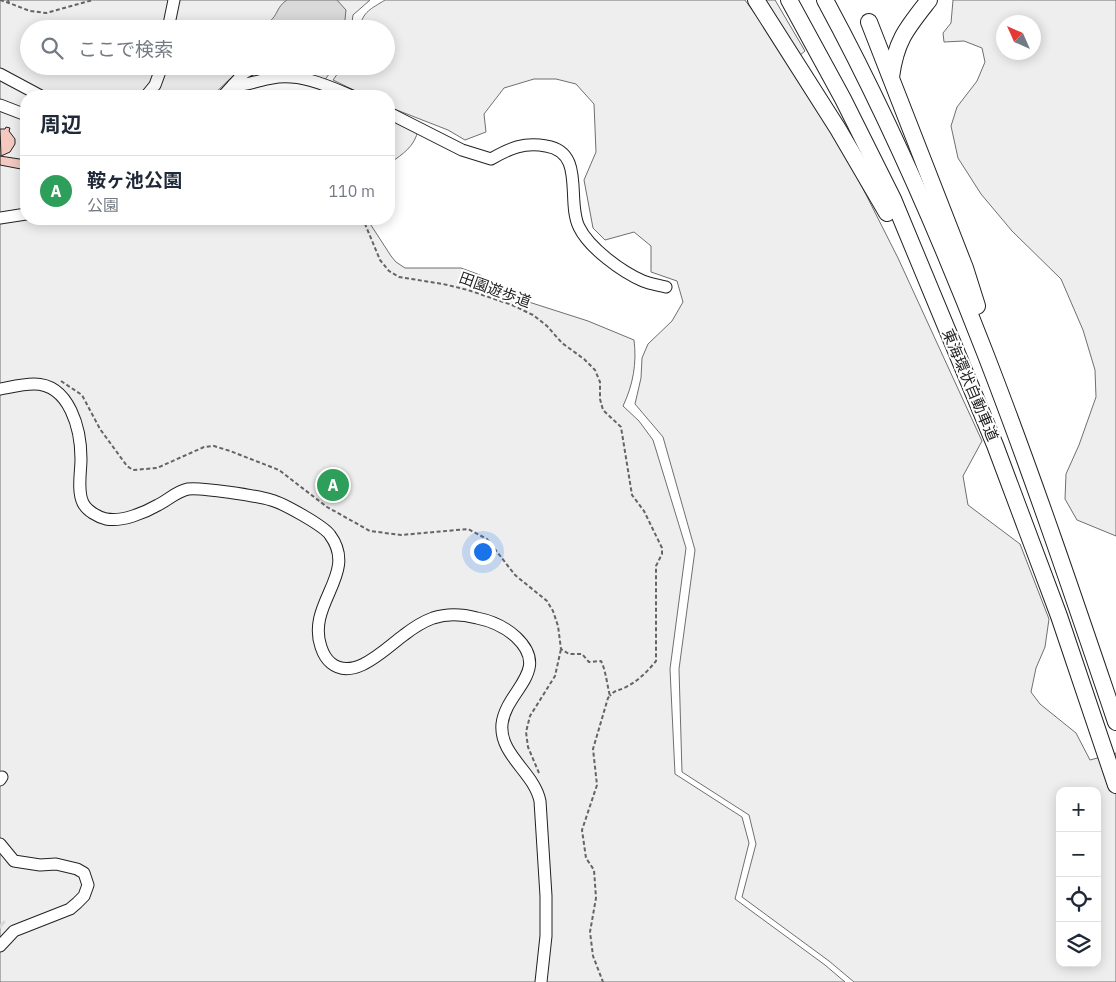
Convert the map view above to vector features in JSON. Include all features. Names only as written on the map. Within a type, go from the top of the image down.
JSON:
[{"type":"highway","points":[[756,0],[878,194],[941,317]]},
{"type":"highway","name":"東海環状自動車道","points":[[789,0],[843,99],[893,200],[995,445],[1026,525],[1116,785]]},
{"type":"highway","name":"東海環状自動車道","points":[[825,0],[896,140],[966,305],[1018,437],[1116,722]]},
{"type":"highway","points":[[891,77],[894,57],[899,42],[929,0]]},
{"type":"highway","points":[[869,22],[965,268],[1018,437]]},
{"type":"street","points":[[170,20],[174,0]]},
{"type":"street","points":[[0,74],[30,90]]},
{"type":"street","points":[[151,90],[159,75]]},
{"type":"street","points":[[229,90],[242,75]]},
{"type":"street","points":[[233,86],[242,86],[254,81],[279,76],[293,77],[328,85],[339,90]]},
{"type":"street","points":[[0,105],[20,113]]},
{"type":"street","points":[[395,116],[462,150],[491,159],[508,149],[521,145],[536,144],[551,147],[562,152],[571,167],[576,216],[578,226],[585,237],[604,256],[644,282],[666,287]]},
{"type":"street","points":[[0,218],[20,215]]},
{"type":"street","points":[[0,389],[36,384],[53,388],[63,398],[72,411],[81,445],[80,496],[83,505],[90,512],[99,516],[109,520],[124,518],[156,506],[174,495],[189,489],[210,490],[272,500],[317,524],[330,534],[339,552],[339,569],[320,613],[317,630],[323,654],[332,664],[340,668],[353,668],[365,664],[419,625],[436,617],[449,614],[489,620],[504,627],[518,639],[527,650],[530,663],[529,674],[506,708],[502,722],[502,736],[506,747],[534,785],[540,801],[546,896],[546,936],[541,982]]},
{"type":"street","points":[[0,844],[14,861],[40,866],[56,864],[77,869],[84,873],[88,885],[84,896],[70,909],[14,931],[0,946]]},
{"type":"path","points":[[0,0],[30,11],[46,13],[93,0]]},
{"type":"path","name":"田園遊歩道","points":[[365,225],[380,260],[389,271],[399,277],[468,290],[512,305],[533,315],[547,326],[562,343],[596,370],[600,382],[600,399],[603,410],[621,427],[632,494],[644,511],[662,548],[662,554],[656,566],[656,661],[640,678],[624,688],[614,691],[610,696]]},
{"type":"path","points":[[58,380],[82,395],[100,429],[127,466],[133,470],[157,468],[204,447],[214,446],[230,450],[279,470],[327,507],[370,530],[401,535],[468,529],[487,539],[515,575],[547,602],[553,611],[558,626],[561,649],[555,676],[530,716],[526,732],[528,747],[540,773],[534,785]]},
{"type":"path","points":[[561,649],[569,654],[582,654],[589,662],[601,661],[610,696],[593,749],[597,784],[582,830],[586,858],[594,870],[596,898],[590,932],[593,956],[603,982]]},
{"type":"shaded area","points":[[0,0],[370,0],[353,15],[352,20],[20,20],[20,75],[328,75],[324,81],[240,82],[233,76],[218,90],[20,90],[20,225],[371,225],[391,256],[405,268],[461,268],[480,275],[507,295],[588,321],[634,340],[633,374],[623,406],[639,421],[653,440],[686,548],[670,669],[675,774],[742,817],[749,843],[735,899],[825,965],[845,982],[0,982]]},
{"type":"shaded area","points":[[287,0],[337,0],[346,10],[345,20],[271,20]]},
{"type":"shaded area","points":[[385,0],[745,0],[778,46],[845,153],[898,258],[982,441],[963,476],[968,505],[1020,544],[1049,619],[1045,647],[1036,668],[1031,692],[1040,704],[1076,733],[1090,760],[1116,753],[1116,982],[854,982],[829,961],[742,897],[756,844],[749,815],[682,772],[679,669],[695,550],[663,437],[635,404],[641,378],[642,358],[648,344],[672,321],[683,302],[677,281],[651,272],[651,246],[634,232],[605,240],[593,228],[584,180],[596,152],[594,104],[576,84],[556,79],[534,79],[504,88],[484,114],[486,132],[465,140],[448,130],[395,109],[395,90],[354,90],[333,80],[337,75],[395,75],[395,20],[362,20],[365,14]]},
{"type":"shaded area","points":[[761,0],[775,0],[805,51],[799,56]]},
{"type":"shaded area","points":[[953,0],[1116,0],[1116,536],[1077,520],[1065,499],[1066,474],[1079,445],[1096,397],[1095,370],[1083,330],[1061,279],[1012,231],[981,194],[958,158],[951,126],[957,107],[977,81],[985,62],[982,48],[964,41],[944,42],[943,33],[951,23]]},
{"type":"shaded area","points":[[395,118],[418,130],[414,141],[404,153],[395,159]]},
{"type":"building","points":[[6,127],[10,128],[9,131],[15,139],[15,144],[10,152],[1,156],[0,129],[5,129]]},
{"type":"building","points":[[0,156],[20,159],[20,169],[0,165]]},
{"type":"waterway","points":[[0,927],[4,922]]},
{"type":"place","name":"鞍ヶ池公園","points":[[333,485]]}]
